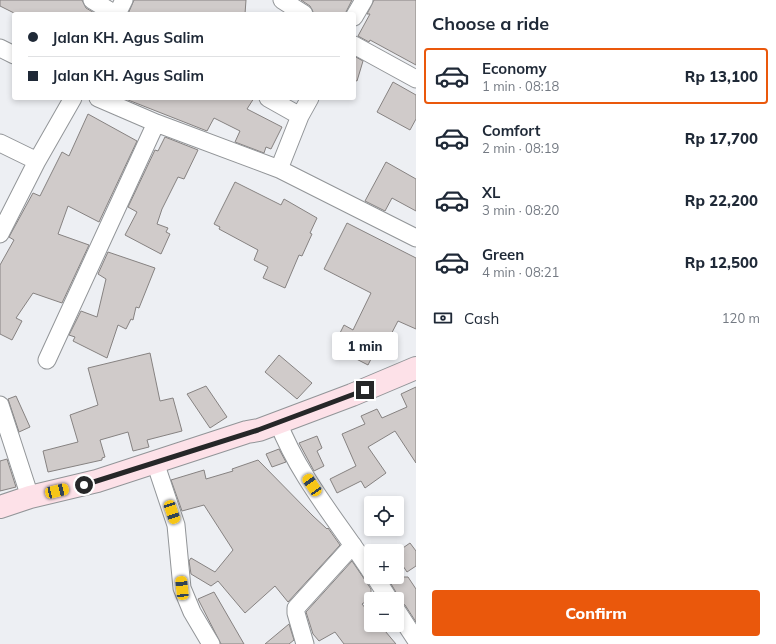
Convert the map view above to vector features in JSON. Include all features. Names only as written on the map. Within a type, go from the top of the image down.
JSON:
[{"type":"street","points":[[92,0],[113,12]]},
{"type":"street","points":[[117,12],[124,0]]},
{"type":"street","points":[[282,0],[301,12]]},
{"type":"street","points":[[356,14],[364,0]]},
{"type":"street","points":[[356,46],[416,79]]},
{"type":"street","points":[[0,48],[12,54]]},
{"type":"street","points":[[0,234],[37,161],[71,100]]},
{"type":"street","points":[[103,100],[156,123],[279,169],[416,238]]},
{"type":"street","points":[[272,100],[300,116]]},
{"type":"street","points":[[279,169],[300,116],[309,100]]},
{"type":"street","points":[[48,360],[156,123]]},
{"type":"street","points":[[0,143],[37,161]]},
{"type":"street","points":[[0,507],[97,481],[278,422],[352,395],[416,368]]},
{"type":"street","points":[[0,405],[30,498]]},
{"type":"street","points":[[278,422],[287,445],[299,466],[364,562]]},
{"type":"street","points":[[155,462],[176,525],[182,588],[192,612],[211,644]]},
{"type":"street","points":[[306,644],[296,613],[296,608],[353,545]]},
{"type":"street","points":[[404,622],[416,640]]},
{"type":"building","points":[[0,0],[82,0],[86,8],[93,12],[12,12],[0,6]]},
{"type":"building","points":[[134,0],[246,0],[245,12],[129,12]]},
{"type":"building","points":[[301,0],[352,0],[346,12],[313,12],[310,6]]},
{"type":"building","points":[[374,0],[416,0],[416,65],[370,40],[369,42],[358,36],[370,14],[367,14]]},
{"type":"building","points":[[356,57],[363,61],[356,81]]},
{"type":"building","points":[[393,82],[416,95],[416,119],[410,130],[377,112]]},
{"type":"building","points":[[128,100],[253,100],[247,109],[282,127],[271,149],[266,147],[264,153],[235,142],[240,131],[214,118],[207,131]]},
{"type":"building","points":[[88,114],[137,141],[99,222],[68,206],[58,234],[89,245],[62,303],[33,293],[16,318],[22,321],[12,340],[0,334],[0,265],[14,240],[9,237],[33,193],[40,196],[62,152],[69,156]]},
{"type":"building","points":[[165,137],[198,150],[184,179],[178,177],[162,209],[157,224],[168,228],[166,232],[170,234],[161,254],[125,235],[137,212],[128,207],[155,150],[158,151]]},
{"type":"building","points":[[386,162],[416,179],[416,211],[392,198],[385,211],[365,201]]},
{"type":"building","points":[[235,182],[281,205],[284,199],[317,218],[310,233],[312,234],[302,256],[299,255],[285,288],[263,278],[268,267],[254,260],[258,250],[219,229],[220,227],[214,224]]},
{"type":"building","points":[[347,223],[416,258],[416,329],[398,321],[386,344],[380,341],[368,365],[333,347],[344,325],[353,330],[371,293],[324,269]]},
{"type":"building","points":[[108,252],[155,268],[139,308],[136,307],[133,320],[131,319],[126,329],[118,325],[107,358],[73,341],[75,337],[69,335],[81,311],[97,317],[106,279],[98,274]]},
{"type":"building","points":[[150,353],[160,401],[173,398],[182,431],[147,440],[149,447],[133,451],[128,432],[100,440],[105,457],[102,458],[102,460],[48,472],[43,451],[78,442],[70,415],[98,405],[88,368]]},
{"type":"building","points":[[279,355],[312,383],[297,399],[265,372]]},
{"type":"building","points":[[206,386],[227,417],[210,428],[187,394]]},
{"type":"building","points":[[416,387],[416,463],[395,431],[368,447],[386,473],[365,488],[361,481],[337,493],[330,479],[356,466],[342,434],[365,424],[361,416],[377,409],[382,418],[407,407],[401,394]]},
{"type":"building","points":[[16,396],[30,427],[19,432],[8,399]]},
{"type":"building","points":[[317,436],[322,448],[317,451],[324,466],[314,471],[299,443]]},
{"type":"building","points":[[279,449],[286,462],[272,467],[266,454]]},
{"type":"building","points":[[7,459],[16,487],[0,491],[0,461]]},
{"type":"building","points":[[258,460],[313,516],[327,529],[328,528],[340,545],[288,602],[275,586],[245,613],[218,581],[211,586],[191,574],[189,561],[191,558],[215,572],[233,550],[204,505],[182,511],[171,480],[204,470],[206,479],[233,471],[232,469]]},
{"type":"building","points":[[410,543],[416,551],[416,566],[407,572],[404,568],[404,547]]},
{"type":"building","points":[[352,561],[364,579],[364,584],[368,584],[371,589],[371,592],[364,592],[364,603],[362,604],[364,606],[364,632],[386,632],[396,644],[344,644],[335,632],[319,641],[313,634],[306,612]]},
{"type":"building","points":[[404,577],[408,577],[416,589],[416,622],[404,604],[404,592],[396,592],[391,584],[404,584]]},
{"type":"building","points":[[214,592],[244,644],[221,644],[198,599]]},
{"type":"building","points":[[289,624],[294,640],[289,644],[265,644]]},
{"type":"route","points":[[84,485],[247,432],[258,430],[365,390]]}]
